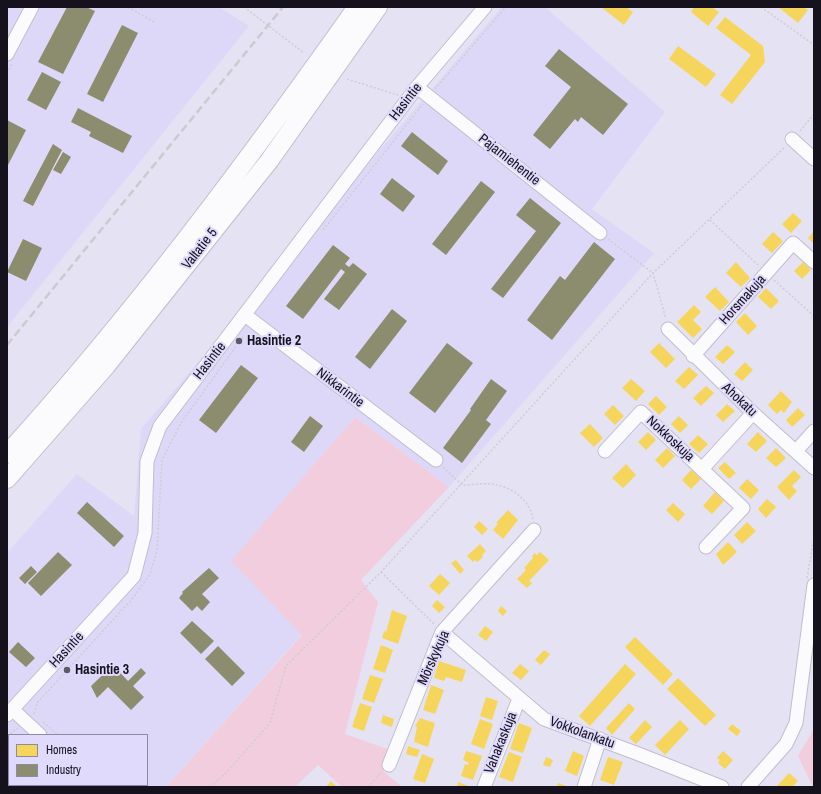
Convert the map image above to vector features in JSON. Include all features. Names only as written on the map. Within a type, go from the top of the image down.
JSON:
[{"type":"highway","name":"Valtatie 5","points":[[7,454],[99,346],[212,204],[251,154],[357,7]]},
{"type":"highway","name":"Valtatie 5","points":[[7,479],[106,366],[269,161],[378,7]]},
{"type":"street","points":[[7,54],[32,7]]},
{"type":"street","name":"Hasintie","points":[[10,712],[134,576],[145,533],[147,461],[160,426],[249,318],[408,98],[485,7]]},
{"type":"street","name":"Pajamiehentie","points":[[417,87],[600,233]]},
{"type":"street","points":[[792,140],[814,159]]},
{"type":"street","name":"Horsmakuja","points":[[693,356],[792,243],[814,262]]},
{"type":"street","name":"Nikkarintie","points":[[249,318],[436,460]]},
{"type":"street","name":"Ahokatu","points":[[668,329],[693,356],[752,413],[814,468]]},
{"type":"street","name":"Nokkoskuja","points":[[605,451],[641,412],[702,468],[744,508],[706,547]]},
{"type":"street","name":"Nokkoskuja","points":[[702,468],[752,413]]},
{"type":"street","points":[[796,451],[814,431]]},
{"type":"street","name":"Mörskykuja","points":[[389,765],[442,632],[534,530]]},
{"type":"street","points":[[748,787],[786,744],[796,723],[810,584]]},
{"type":"street","name":"Vokkolankatu","points":[[442,632],[519,700],[544,719],[600,739],[722,787]]},
{"type":"street","name":"Vahakaskuja","points":[[484,787],[519,700]]},
{"type":"street","points":[[10,712],[30,718],[39,734]]},
{"type":"street","points":[[584,787],[600,739]]},
{"type":"path","points":[[128,7],[154,22]]},
{"type":"path","points":[[244,7],[304,53]]},
{"type":"path","points":[[319,235],[429,96],[506,7]]},
{"type":"path","points":[[761,7],[814,45]]},
{"type":"path","points":[[346,79],[408,98]]},
{"type":"path","points":[[210,787],[226,773],[270,724],[286,666],[381,572],[462,485],[653,273],[792,140],[814,114]]},
{"type":"path","points":[[600,233],[653,273],[668,329]]},
{"type":"path","points":[[10,734],[30,718],[37,703],[133,598],[150,574],[157,551],[162,460],[180,423],[249,318]]},
{"type":"path","points":[[436,460],[462,485],[492,484],[519,494],[533,512],[534,530]]},
{"type":"path","points":[[810,584],[814,537]]},
{"type":"path","points":[[381,572],[442,632]]},
{"type":"path","points":[[30,718],[56,734]]},
{"type":"path","points":[[368,787],[389,765]]},
{"type":"shaded area","points":[[7,7],[219,7],[249,26],[7,327]]},
{"type":"shaded area","points":[[502,7],[545,7],[665,112],[592,209],[654,253],[449,487],[355,417],[232,561],[302,634],[166,787],[7,787],[7,553],[77,474],[134,516],[141,429]]},
{"type":"shaded area","points":[[355,417],[449,487],[361,580],[378,602],[345,734],[390,750],[383,771],[402,787],[342,787],[318,765],[295,787],[166,787],[302,635],[231,561]]},
{"type":"shaded area","points":[[814,729],[814,787],[813,787],[798,756]]},
{"type":"building: Homes","points":[[601,7],[626,7],[633,12],[624,25]]},
{"type":"building: Homes","points":[[694,7],[712,7],[719,12],[708,26],[691,12]]},
{"type":"building: Homes","points":[[778,7],[803,7],[808,10],[798,23]]},
{"type":"building: Homes","points":[[725,17],[763,46],[765,62],[732,104],[720,95],[751,55],[716,28]]},
{"type":"building: Homes","points":[[678,46],[716,74],[706,87],[669,59]]},
{"type":"building: Homes","points":[[793,213],[802,221],[791,233],[782,224]]},
{"type":"building: Homes","points":[[814,231],[814,244],[808,238]]},
{"type":"building: Homes","points":[[773,232],[783,241],[772,253],[762,244]]},
{"type":"building: Homes","points":[[736,262],[750,278],[741,287],[726,273]]},
{"type":"building: Homes","points":[[803,262],[811,270],[802,279],[794,271]]},
{"type":"building: Homes","points":[[715,287],[729,302],[720,311],[705,297]]},
{"type":"building: Homes","points":[[766,288],[779,301],[771,309],[758,297]]},
{"type":"building: Homes","points":[[694,305],[701,312],[693,320],[702,329],[693,338],[677,322]]},
{"type":"building: Homes","points":[[745,313],[757,326],[748,335],[736,322]]},
{"type":"building: Homes","points":[[659,343],[675,359],[666,368],[650,352]]},
{"type":"building: Homes","points":[[727,345],[735,352],[723,364],[715,357]]},
{"type":"building: Homes","points":[[745,362],[753,370],[742,381],[734,374]]},
{"type":"building: Homes","points":[[689,367],[698,375],[684,389],[675,381]]},
{"type":"building: Homes","points":[[631,379],[645,391],[636,401],[622,388]]},
{"type":"building: Homes","points":[[706,386],[714,393],[701,406],[693,398]]},
{"type":"building: Homes","points":[[781,391],[792,402],[784,413],[781,410],[777,414],[768,405]]},
{"type":"building: Homes","points":[[656,396],[667,407],[659,415],[648,404]]},
{"type":"building: Homes","points":[[727,404],[735,411],[723,422],[716,415]]},
{"type":"building: Homes","points":[[613,405],[624,416],[615,425],[604,414]]},
{"type":"building: Homes","points":[[798,408],[805,415],[792,427],[786,420]]},
{"type":"building: Homes","points":[[679,416],[688,425],[680,433],[671,424]]},
{"type":"building: Homes","points":[[590,424],[603,438],[594,447],[580,433]]},
{"type":"building: Homes","points":[[648,432],[656,440],[646,450],[638,442]]},
{"type":"building: Homes","points":[[758,432],[767,441],[756,452],[747,444]]},
{"type":"building: Homes","points":[[698,435],[708,444],[699,453],[689,444]]},
{"type":"building: Homes","points":[[667,448],[675,456],[663,468],[655,460]]},
{"type":"building: Homes","points":[[776,448],[786,458],[776,467],[766,458]]},
{"type":"building: Homes","points":[[725,462],[736,473],[729,479],[718,468]]},
{"type":"building: Homes","points":[[626,464],[636,475],[623,488],[612,478]]},
{"type":"building: Homes","points":[[691,470],[701,479],[691,489],[682,480]]},
{"type":"building: Homes","points":[[794,470],[801,477],[792,486],[797,491],[789,500],[777,487]]},
{"type":"building: Homes","points":[[747,479],[759,490],[751,499],[739,488]]},
{"type":"building: Homes","points":[[715,492],[724,501],[712,514],[703,506]]},
{"type":"building: Homes","points":[[767,499],[776,507],[766,518],[758,509]]},
{"type":"building: Homes","points":[[673,503],[685,514],[678,522],[666,510]]},
{"type":"building: Homes","points":[[508,510],[518,520],[503,539],[493,530],[498,524],[496,523]]},
{"type":"building: Homes","points":[[479,521],[488,529],[482,535],[474,527]]},
{"type":"building: Homes","points":[[747,522],[756,531],[742,544],[734,535]]},
{"type":"building: Homes","points":[[728,542],[737,552],[723,565],[716,554]]},
{"type":"building: Homes","points":[[480,544],[486,551],[482,555],[483,557],[477,562],[475,560],[473,562],[467,556]]},
{"type":"building: Homes","points":[[540,552],[549,560],[529,581],[532,583],[527,588],[517,579],[526,570],[524,568],[533,558],[532,556],[535,553],[537,555]]},
{"type":"building: Homes","points":[[456,560],[464,570],[460,574],[451,563]]},
{"type":"building: Homes","points":[[440,574],[450,583],[439,595],[429,586]]},
{"type":"building: Homes","points":[[437,600],[445,607],[439,613],[432,606]]},
{"type":"building: Homes","points":[[501,606],[507,611],[503,616],[498,611]]},
{"type":"building: Homes","points":[[392,610],[407,616],[398,644],[382,638],[384,631],[386,632]]},
{"type":"building: Homes","points":[[485,626],[493,632],[486,641],[478,635]]},
{"type":"building: Homes","points":[[635,637],[673,674],[663,685],[625,647]]},
{"type":"building: Homes","points":[[381,645],[393,650],[385,673],[373,669]]},
{"type":"building: Homes","points":[[544,650],[550,654],[541,665],[535,660]]},
{"type":"building: Homes","points":[[439,661],[466,670],[462,682],[446,677],[444,681],[434,678]]},
{"type":"building: Homes","points":[[520,664],[529,671],[521,680],[512,673]]},
{"type":"building: Homes","points":[[625,664],[636,674],[590,726],[579,716]]},
{"type":"building: Homes","points":[[370,675],[383,679],[374,703],[362,699]]},
{"type":"building: Homes","points":[[678,678],[716,715],[705,726],[667,689]]},
{"type":"building: Homes","points":[[431,685],[444,690],[435,714],[423,710]]},
{"type":"building: Homes","points":[[486,697],[498,701],[492,720],[480,716]]},
{"type":"building: Homes","points":[[360,703],[372,707],[364,731],[352,727]]},
{"type":"building: Homes","points":[[629,703],[635,709],[612,735],[606,728]]},
{"type":"building: Homes","points":[[383,715],[394,719],[392,727],[381,723]]},
{"type":"building: Homes","points":[[420,718],[435,723],[428,747],[414,742],[417,727],[415,726]]},
{"type":"building: Homes","points":[[480,719],[493,724],[484,749],[471,744]]},
{"type":"building: Homes","points":[[645,720],[652,727],[636,744],[629,738]]},
{"type":"building: Homes","points":[[680,720],[689,729],[665,755],[655,745]]},
{"type":"building: Homes","points":[[519,723],[532,728],[523,753],[510,749]]},
{"type":"building: Homes","points":[[732,724],[741,731],[737,736],[728,729]]},
{"type":"building: Homes","points":[[408,746],[420,750],[417,757],[406,754]]},
{"type":"building: Homes","points":[[466,751],[482,756],[473,780],[461,776],[465,764],[468,765],[469,763],[463,760]]},
{"type":"building: Homes","points":[[573,751],[584,756],[577,776],[565,771]]},
{"type":"building: Homes","points":[[723,751],[733,760],[725,769],[718,763],[720,760],[717,758]]},
{"type":"building: Homes","points":[[509,752],[522,757],[513,782],[499,777]]},
{"type":"building: Homes","points":[[422,754],[434,759],[425,783],[413,779]]},
{"type":"building: Homes","points":[[546,757],[553,760],[550,767],[543,765]]},
{"type":"building: Homes","points":[[608,757],[623,762],[614,785],[600,780]]},
{"type":"building: Homes","points":[[789,773],[798,781],[792,787],[776,787]]},
{"type":"building: Homes","points":[[331,781],[337,787],[326,787]]},
{"type":"building: Homes","points":[[458,782],[471,787],[457,787]]},
{"type":"building: Homes","points":[[558,783],[569,787],[557,787]]},
{"type":"building: Industry","points":[[67,7],[86,7],[95,11],[63,74],[38,62]]},
{"type":"building: Industry","points":[[122,25],[138,33],[103,102],[87,94]]},
{"type":"building: Industry","points":[[559,49],[628,104],[603,135],[581,117],[578,122],[575,119],[550,149],[533,135],[571,87],[545,66]]},
{"type":"building: Industry","points":[[42,72],[61,82],[46,110],[27,100]]},
{"type":"building: Industry","points":[[78,108],[132,136],[123,153],[89,136],[91,132],[71,122]]},
{"type":"building: Industry","points":[[7,120],[26,130],[7,167]]},
{"type":"building: Industry","points":[[412,132],[448,161],[438,175],[401,146]]},
{"type":"building: Industry","points":[[53,144],[62,150],[33,206],[23,201]]},
{"type":"building: Industry","points":[[63,152],[71,157],[61,174],[53,170]]},
{"type":"building: Industry","points":[[392,178],[415,196],[403,212],[380,194]]},
{"type":"building: Industry","points":[[481,181],[495,192],[446,255],[432,244]]},
{"type":"building: Industry","points":[[530,198],[561,223],[503,298],[491,289],[536,231],[516,215]]},
{"type":"building: Industry","points":[[23,239],[42,248],[26,281],[7,272]]},
{"type":"building: Industry","points":[[594,242],[615,259],[552,340],[527,320],[560,276],[565,280]]},
{"type":"building: Industry","points":[[333,245],[350,258],[345,264],[349,267],[353,263],[367,274],[339,310],[324,299],[345,272],[341,269],[303,319],[286,306]]},
{"type":"building: Industry","points":[[392,309],[407,321],[370,369],[355,357]]},
{"type":"building: Industry","points":[[447,343],[473,363],[435,413],[409,393]]},
{"type":"building: Industry","points":[[241,365],[258,378],[216,433],[199,420]]},
{"type":"building: Industry","points":[[491,379],[507,391],[486,420],[491,424],[462,463],[443,448],[471,410],[470,409]]},
{"type":"building: Industry","points":[[310,416],[323,426],[304,452],[291,442]]},
{"type":"building: Industry","points":[[87,502],[124,536],[114,547],[77,513]]},
{"type":"building: Industry","points":[[58,552],[72,565],[41,596],[28,583]]},
{"type":"building: Industry","points":[[31,566],[37,572],[25,584],[19,578]]},
{"type":"building: Industry","points":[[209,568],[219,578],[202,594],[210,602],[202,611],[197,606],[192,611],[179,598],[183,593],[182,592]]},
{"type":"building: Industry","points":[[192,621],[214,641],[201,654],[180,633]]},
{"type":"building: Industry","points":[[18,642],[35,658],[26,667],[9,652]]},
{"type":"building: Industry","points":[[218,646],[245,673],[232,686],[205,659]]},
{"type":"building: Industry","points":[[113,665],[128,681],[141,668],[146,673],[133,686],[144,697],[131,710],[108,687],[97,698],[91,686]]},
{"type":"building: Industry","points":[[8,780],[8,786],[54,787],[7,787]]},
{"type":"railway","points":[[7,345],[283,7]]},
{"type":"place","name":"Hasintie 2","points":[[239,341]]},
{"type":"place","name":"Hasintie 3","points":[[67,670]]}]
